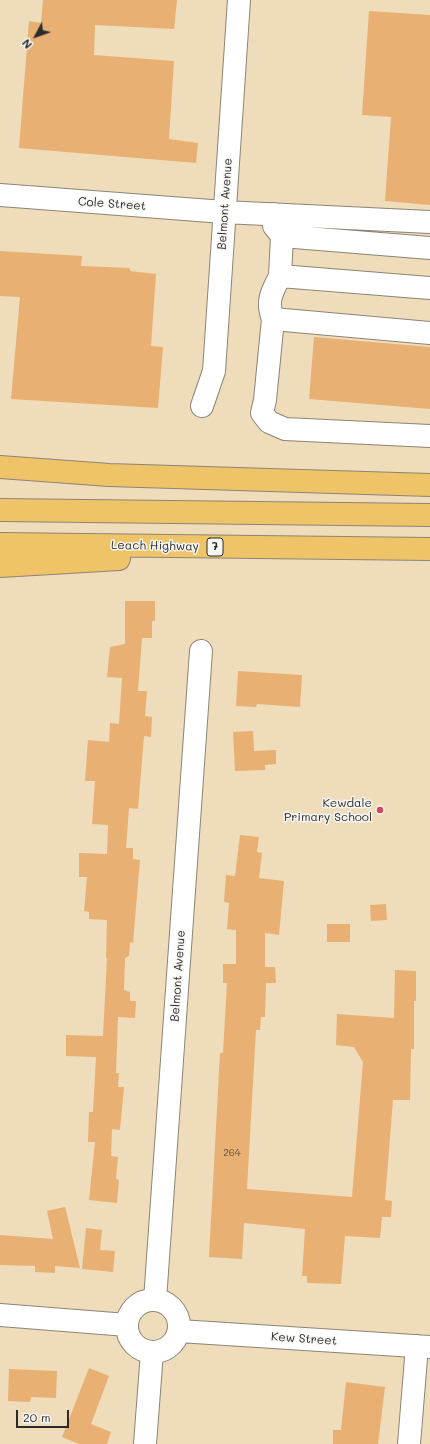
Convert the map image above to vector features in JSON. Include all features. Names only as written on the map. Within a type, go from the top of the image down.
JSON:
[{"type":"highway","points":[[0,467],[109,475],[430,485]]},
{"type":"highway","points":[[0,510],[430,515]]},
{"type":"highway","name":"Leach Highway","points":[[0,544],[430,549]]},
{"type":"highway","points":[[0,566],[298,548]]},
{"type":"street","name":"Belmont Avenue","points":[[202,406],[214,370],[240,0]]},
{"type":"street","name":"Cole Street","points":[[0,195],[224,212],[430,222]]},
{"type":"street","points":[[274,214],[274,226],[282,236],[280,276],[272,290],[269,308],[273,318],[265,400],[262,413],[269,422],[285,429],[430,436]]},
{"type":"street","points":[[282,236],[430,248]]},
{"type":"street","points":[[280,276],[430,288]]},
{"type":"street","points":[[273,318],[430,333]]},
{"type":"street","name":"Belmont Avenue","points":[[155,1300],[201,652]]},
{"type":"street","points":[[147,1300],[155,1300],[164,1302],[171,1307],[179,1322],[179,1331],[172,1344],[159,1351],[152,1352],[144,1350],[131,1340],[127,1324],[133,1309],[147,1300]]},
{"type":"street","points":[[0,1315],[127,1324]]},
{"type":"street","name":"Kew Street","points":[[179,1331],[423,1346]]},
{"type":"street","points":[[409,1444],[423,1346]]},
{"type":"street","points":[[145,1444],[152,1352]]},
{"type":"building","points":[[43,0],[177,0],[174,29],[95,25],[94,55],[174,61],[169,139],[198,143],[196,163],[19,148],[29,21],[41,23]]},
{"type":"building","points":[[369,11],[430,15],[430,205],[385,201],[391,117],[362,115]]},
{"type":"building","points":[[0,251],[82,256],[81,266],[130,268],[130,271],[156,274],[151,346],[163,347],[158,408],[11,399],[20,297],[0,296]]},
{"type":"building","points":[[314,337],[430,347],[430,409],[309,399]]},
{"type":"building","points":[[125,601],[155,601],[155,621],[152,621],[152,638],[142,638],[138,691],[147,691],[145,716],[152,717],[151,737],[144,736],[138,809],[129,808],[126,848],[133,848],[133,859],[140,860],[133,943],[130,942],[129,956],[125,958],[124,990],[130,992],[130,1001],[136,1001],[135,1018],[118,1017],[116,1073],[119,1073],[118,1087],[124,1087],[120,1130],[112,1129],[111,1156],[118,1157],[116,1179],[119,1180],[117,1203],[89,1200],[95,1142],[88,1142],[89,1112],[93,1112],[96,1057],[66,1056],[66,1035],[103,1036],[107,958],[107,920],[89,919],[89,912],[84,911],[87,877],[79,877],[79,853],[107,854],[108,825],[92,824],[95,781],[85,781],[88,740],[109,742],[110,723],[119,724],[122,678],[107,677],[110,647],[125,644]]},
{"type":"building","points":[[238,671],[302,675],[300,707],[257,704],[256,707],[236,706]]},
{"type":"building","points":[[253,731],[254,751],[276,750],[276,764],[265,765],[265,770],[235,771],[233,732]]},
{"type":"building","points":[[240,835],[259,837],[257,852],[262,853],[259,878],[284,881],[279,935],[265,933],[265,967],[275,967],[276,983],[266,983],[265,1017],[261,1017],[260,1030],[256,1030],[247,1189],[352,1197],[363,1062],[354,1047],[336,1045],[337,1014],[394,1018],[395,970],[416,971],[416,1001],[414,1001],[414,1049],[411,1049],[410,1100],[393,1100],[385,1200],[392,1201],[391,1217],[382,1217],[380,1238],[345,1236],[341,1284],[307,1283],[307,1276],[302,1276],[305,1229],[244,1223],[242,1259],[209,1257],[220,1053],[223,1053],[227,983],[223,983],[223,964],[236,964],[236,930],[227,929],[229,903],[224,902],[226,875],[235,876]]},
{"type":"building","points":[[386,904],[387,920],[371,921],[370,905]]},
{"type":"building","points":[[327,924],[350,924],[350,942],[327,942]]},
{"type":"building","points":[[65,1207],[80,1268],[55,1266],[55,1273],[35,1272],[35,1266],[0,1265],[0,1235],[53,1239],[47,1211]]},
{"type":"building","points":[[86,1228],[102,1230],[100,1250],[115,1251],[113,1272],[82,1269]]},
{"type":"building","points":[[89,1368],[109,1376],[91,1424],[111,1432],[107,1444],[79,1444],[62,1437]]},
{"type":"building","points":[[9,1369],[57,1371],[56,1398],[31,1397],[30,1402],[8,1401]]},
{"type":"building","points":[[346,1382],[385,1387],[378,1444],[333,1444],[333,1430],[341,1430]]},
{"type":"place","name":"Kewdale Primary School","points":[[380,810]]}]
